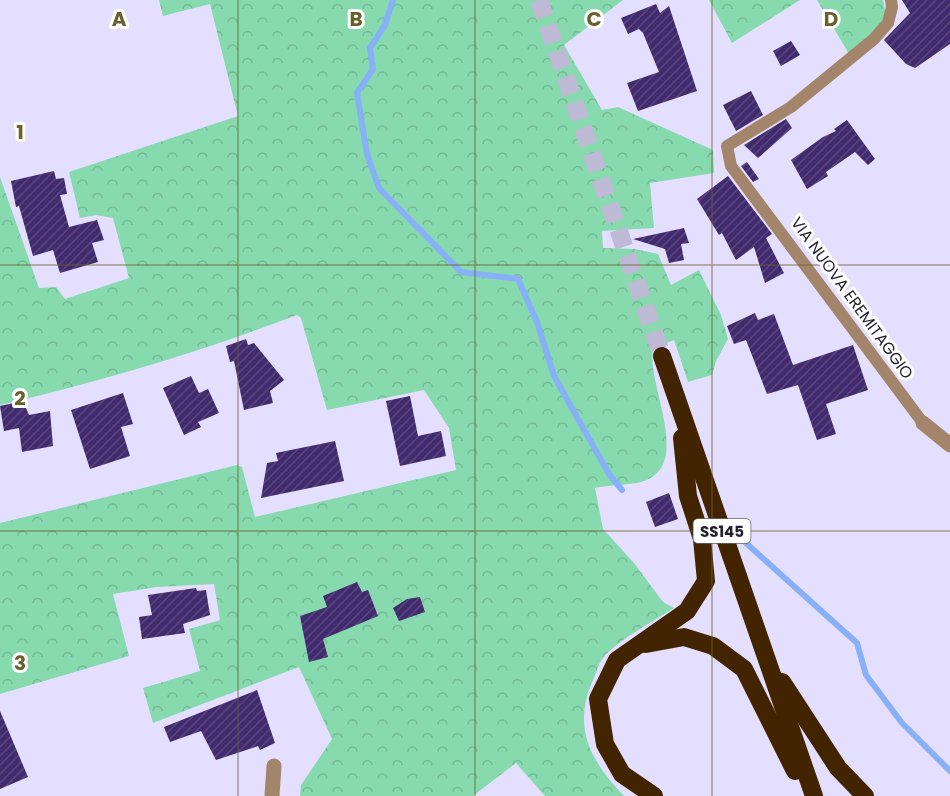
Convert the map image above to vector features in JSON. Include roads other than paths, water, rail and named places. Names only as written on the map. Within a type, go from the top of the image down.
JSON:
[{"type":"highway","name":"SS145","points":[[662,356],[814,796]]},
{"type":"highway","points":[[654,796],[622,774],[605,744],[598,699],[617,660],[642,645],[687,610],[706,581],[702,539],[688,495],[679,406]]},
{"type":"highway","points":[[642,645],[684,637],[713,646],[744,669],[809,796]]},
{"type":"highway","points":[[765,656],[838,768],[865,796]]},
{"type":"street","name":"VIA NUOVA EREMITAGGIO","points":[[923,423],[950,444]]},
{"type":"street","points":[[272,796],[274,766]]},
{"type":"lane","name":"VIA NUOVA EREMITAGGIO","points":[[891,0],[892,7],[888,23],[874,39],[791,107],[727,146],[731,166],[923,423]]},
{"type":"waterway","points":[[393,0],[385,25],[370,48],[373,69],[357,93],[367,154],[379,188],[461,272],[518,279],[537,322],[554,376],[609,474],[622,490]]},
{"type":"waterway","points":[[746,543],[857,643],[866,675],[902,723],[950,771]]},
{"type":"tunnel","points":[[539,0],[662,356]]}]
